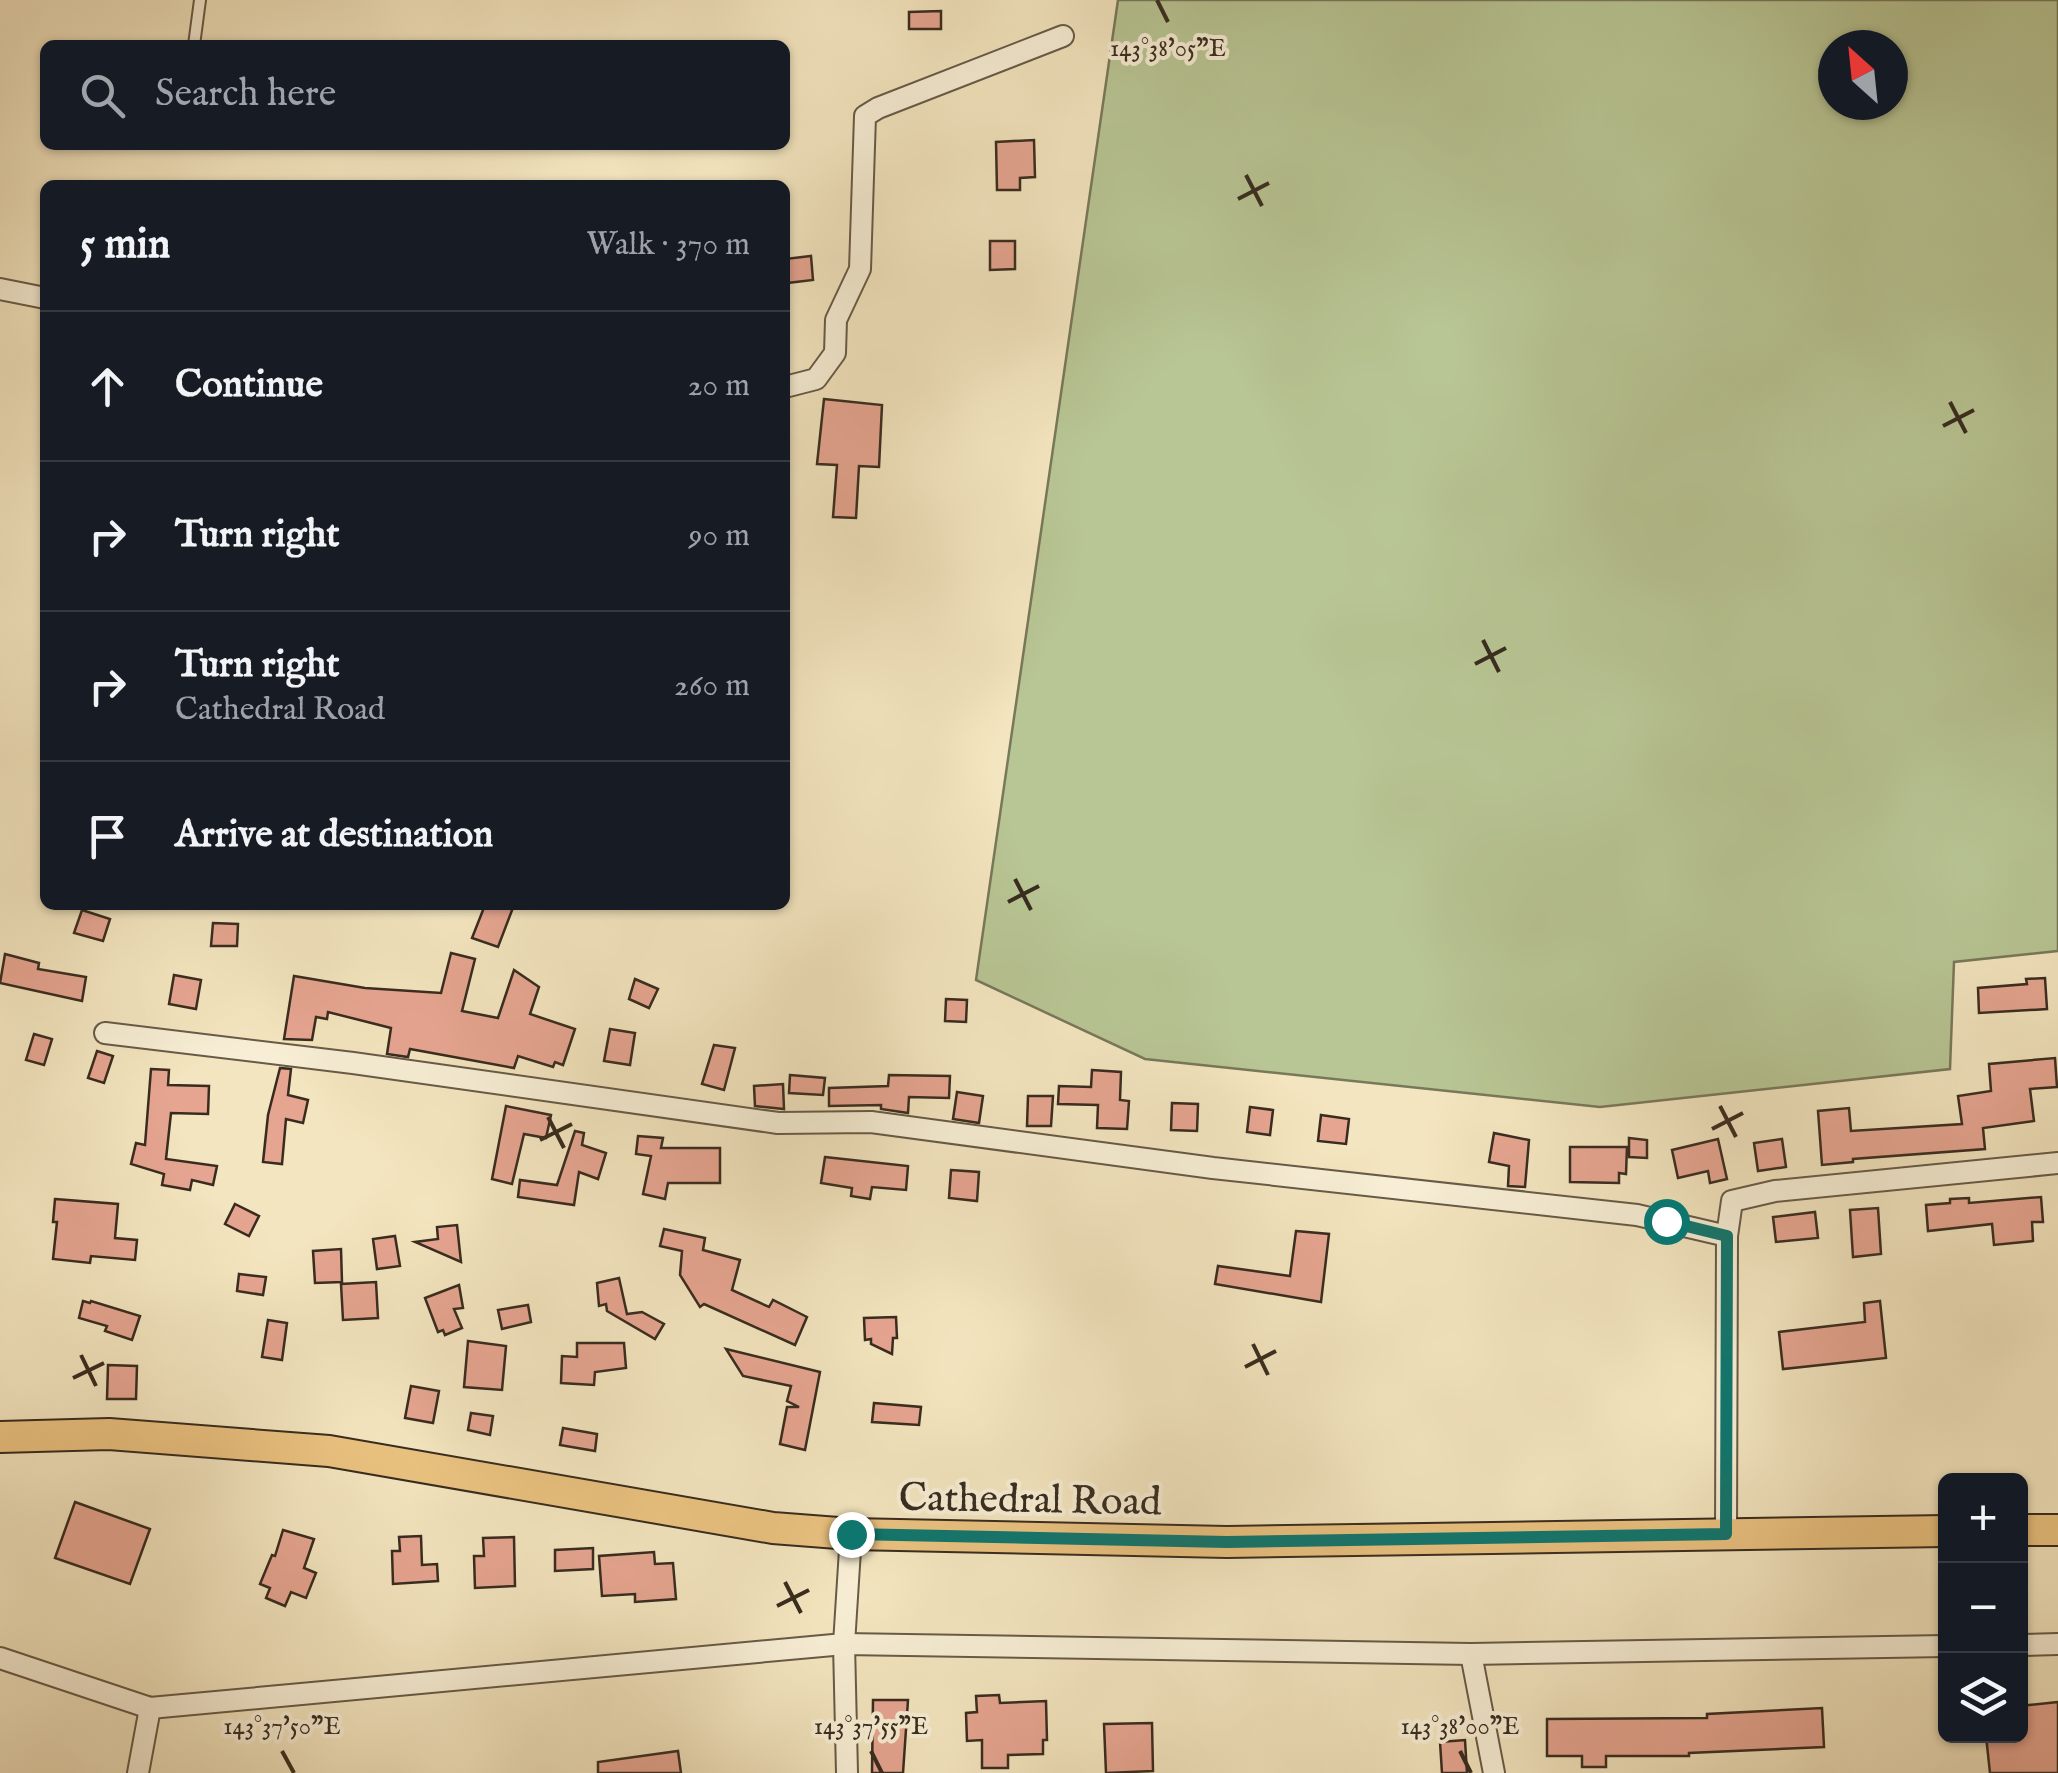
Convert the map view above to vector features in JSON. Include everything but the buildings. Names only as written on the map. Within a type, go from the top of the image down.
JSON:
[{"type":"main road","name":"Cathedral Road","points":[[0,1437],[108,1434],[329,1450],[773,1528],[851,1534],[1227,1542],[1938,1531]]},
{"type":"main road","points":[[2028,1530],[2058,1530]]},
{"type":"street","points":[[790,386],[816,378],[835,353],[836,320],[860,268],[864,116],[1063,36]]},
{"type":"street","points":[[0,289],[40,297]]},
{"type":"street","points":[[105,1032],[778,1123],[871,1122],[1213,1168],[1637,1214],[1727,1236]]},
{"type":"street","points":[[1726,1534],[1727,1236],[1732,1201],[1776,1192],[2058,1163]]},
{"type":"street","points":[[847,1773],[844,1644],[851,1534]]},
{"type":"street","points":[[0,1658],[150,1708],[844,1644],[1471,1654],[1938,1646]]},
{"type":"street","points":[[2028,1644],[2058,1644]]},
{"type":"street","points":[[1471,1654],[1494,1773]]},
{"type":"street","points":[[138,1773],[150,1708]]},
{"type":"lane","points":[[195,40],[200,0]]},
{"type":"green space","points":[[1118,0],[2058,0],[2058,951],[1954,962],[1950,1069],[1600,1107],[1145,1059],[976,980]]},
{"type":"route","points":[[851,1534],[1227,1542],[1726,1534],[1727,1236],[1666,1221]]}]
